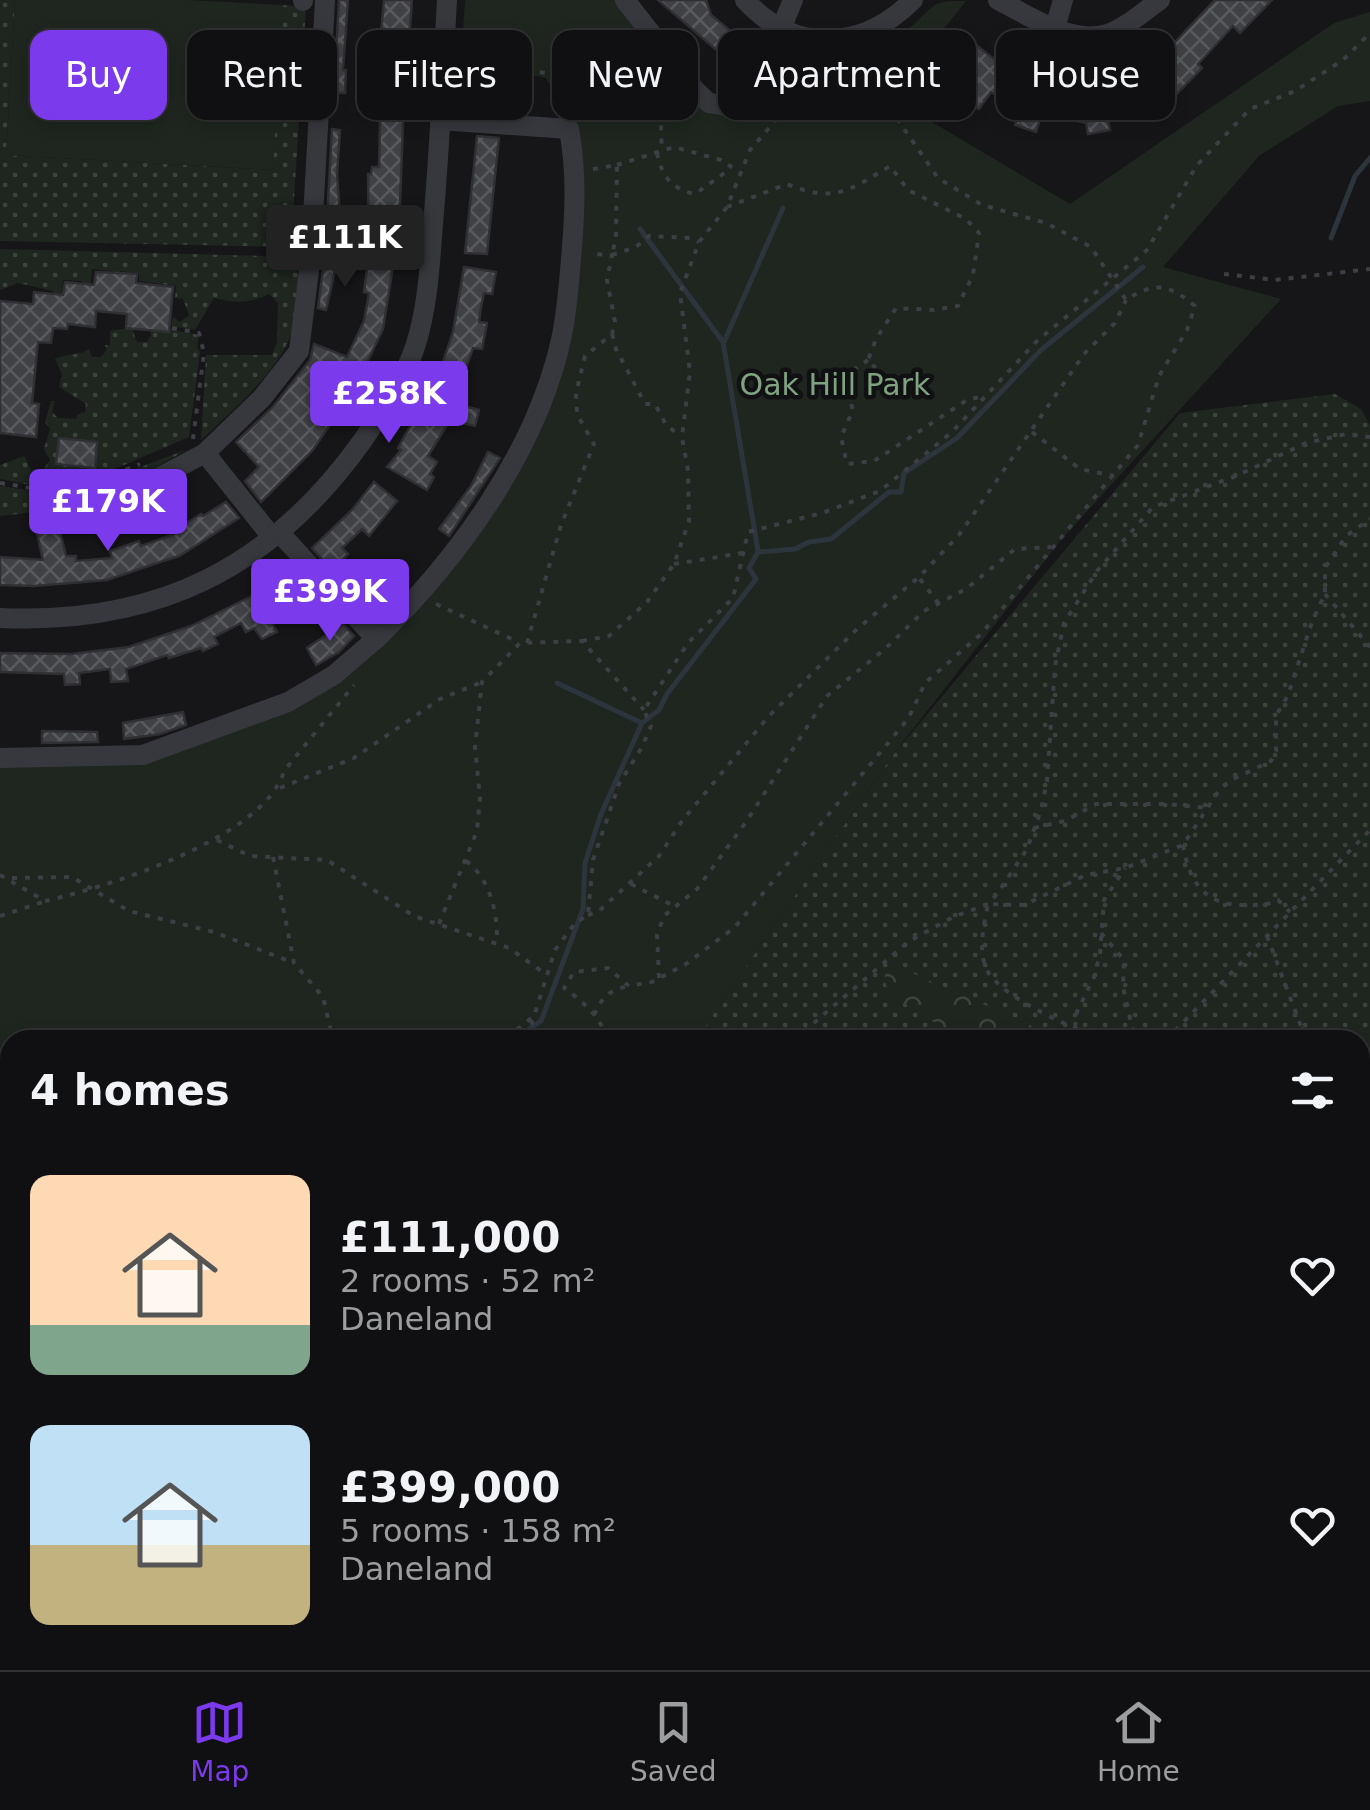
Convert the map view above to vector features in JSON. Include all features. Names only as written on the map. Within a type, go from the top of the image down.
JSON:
[{"type":"street","points":[[74,517],[109,504],[200,446],[262,398],[298,352],[311,254],[325,0]]},
{"type":"street","points":[[445,30],[447,0]]},
{"type":"street","points":[[625,0],[709,103],[718,104]]},
{"type":"street","points":[[745,0],[785,30]]},
{"type":"street","points":[[786,30],[793,0]]},
{"type":"street","points":[[874,30],[895,18],[913,0]]},
{"type":"street","points":[[998,0],[1084,38],[1109,34],[1160,0]]},
{"type":"street","points":[[1055,28],[1063,0]]},
{"type":"street","points":[[0,618],[89,617],[146,606],[217,576],[276,534],[332,483],[382,412],[414,350],[428,288],[440,120],[569,129],[576,171],[572,252],[562,335],[541,400],[498,490],[418,596],[334,675],[288,702],[143,755],[0,758]]},
{"type":"street","points":[[200,446],[367,646]]},
{"type":"path","points":[[644,711],[688,643],[733,598],[742,572],[748,532],[822,514],[880,491],[952,432],[1037,341],[1115,281],[1147,250],[1197,165],[1250,109],[1295,91],[1343,60],[1370,34]]},
{"type":"path","points":[[567,120],[569,129]]},
{"type":"path","points":[[659,120],[660,152],[668,182],[695,194],[730,169]]},
{"type":"path","points":[[418,596],[520,643],[609,636],[647,602],[674,564],[689,520],[688,471],[682,437],[690,372],[680,293],[698,242],[727,208],[750,150],[776,120]]},
{"type":"path","points":[[898,120],[938,178],[982,205],[1046,222],[1091,247],[1124,297]]},
{"type":"path","points":[[576,171],[617,165],[674,147],[720,160],[740,172]]},
{"type":"path","points":[[617,165],[616,237],[607,280],[615,322],[612,334],[644,404],[655,404],[666,424],[682,437]]},
{"type":"path","points":[[727,208],[787,184],[814,196],[846,192],[890,166],[908,190],[966,218],[979,232],[973,275],[958,306],[934,310],[896,308],[868,360],[855,369],[849,398],[853,410],[841,437],[847,464],[874,461],[967,400],[984,396]]},
{"type":"path","points":[[572,252],[612,255],[637,246],[649,236],[691,238],[698,242]]},
{"type":"path","points":[[1224,274],[1275,280],[1370,269]]},
{"type":"path","points":[[535,1030],[531,1021],[555,950],[575,923],[599,911],[659,856],[682,821],[768,717],[959,535],[1084,354],[1115,323],[1124,297],[1147,286],[1176,290],[1195,306],[1159,376],[1138,445],[1114,476],[982,633],[924,683],[908,719],[735,927],[686,964],[659,978],[611,990],[594,1015]]},
{"type":"path","points":[[172,328],[198,332],[204,353],[200,446]]},
{"type":"path","points":[[528,643],[561,525],[594,444],[576,414],[585,356],[612,334]]},
{"type":"path","points":[[868,360],[886,379],[909,386]]},
{"type":"path","points":[[564,388],[576,401]]},
{"type":"path","points":[[1032,432],[1080,469],[1114,476]]},
{"type":"path","points":[[1079,1030],[1036,1010],[989,974],[982,954],[988,904],[1027,849],[1047,781],[1055,666],[1064,623],[1097,571],[1153,507],[1236,476],[1306,443],[1346,434],[1370,436]]},
{"type":"path","points":[[0,483],[50,491],[75,490],[144,462]]},
{"type":"path","points":[[806,1030],[908,942],[954,917],[988,904],[1024,904],[1086,875],[1125,868],[1183,844],[1231,780],[1271,761],[1276,751],[1276,716],[1288,695],[1325,594],[1325,568],[1346,536],[1370,519]]},
{"type":"path","points":[[659,978],[657,935],[664,916],[697,889],[746,822],[827,696],[924,611],[966,589],[1016,549],[1051,547]]},
{"type":"path","points":[[674,564],[742,553]]},
{"type":"path","points":[[919,577],[938,604]]},
{"type":"path","points":[[1325,594],[1370,648]]},
{"type":"path","points":[[582,641],[644,711],[651,726],[618,784],[592,860],[585,917]]},
{"type":"path","points":[[0,916],[96,890],[217,840],[279,788],[354,758],[440,698],[482,682],[520,643]]},
{"type":"path","points":[[279,788],[294,758],[352,690],[367,646]]},
{"type":"path","points":[[439,924],[477,831],[480,798],[475,747],[482,682]]},
{"type":"path","points":[[1034,828],[1064,820],[1096,804],[1207,808]]},
{"type":"path","points":[[1176,1030],[1370,830]]},
{"type":"path","points":[[217,840],[250,856],[327,860],[414,916],[509,948],[547,975]]},
{"type":"path","points":[[1183,844],[1192,877],[1208,898],[1236,905],[1270,904],[1278,900],[1290,912]]},
{"type":"path","points":[[273,857],[294,963]]},
{"type":"path","points":[[466,861],[474,867],[492,899],[497,944]]},
{"type":"path","points":[[1075,1028],[1094,977],[1104,900],[1125,868]]},
{"type":"path","points":[[0,876],[45,901]]},
{"type":"path","points":[[6,878],[72,877],[129,910],[214,932],[294,963],[324,998],[331,1030]]},
{"type":"path","points":[[631,884],[676,907]]},
{"type":"path","points":[[1101,933],[1124,960],[1122,987],[1133,1030]]},
{"type":"path","points":[[1267,936],[1304,1030]]},
{"type":"path","points":[[605,1030],[564,988],[574,972],[608,968],[630,986]]},
{"type":"path","points":[[513,1030],[531,1021]]},
{"type":"path","points":[[1296,1030],[1302,1028]]},
{"type":"green space","points":[[0,0],[15,0],[6,155],[272,170],[275,120],[299,120],[291,247],[0,241]]},
{"type":"green space","points":[[15,0],[188,0],[282,5],[281,30],[187,30],[187,120],[276,120],[273,170],[6,155]]},
{"type":"green space","name":"Oak Hill Park","points":[[465,0],[636,0],[658,30],[552,30],[552,88],[546,78],[532,75],[532,30],[463,30]]},
{"type":"green space","name":"Oak Hill Park","points":[[966,1],[943,30],[906,30],[935,5]]},
{"type":"green space","points":[[282,5],[306,7],[305,30],[280,30]]},
{"type":"green space","name":"Oak Hill Park","points":[[1370,12],[1370,101],[1338,106],[1259,156],[1163,267],[1281,299],[1061,540],[892,756],[705,1030],[0,1030],[0,764],[60,765],[215,734],[407,621],[556,377],[571,120],[698,120],[698,85],[707,97],[718,98],[718,120],[929,120],[1070,204],[1334,23]]},
{"type":"green space","points":[[0,249],[299,257],[294,325],[285,348],[265,377],[201,440],[206,355],[272,355],[277,342],[278,303],[269,294],[242,302],[214,298],[195,330],[171,326],[173,317],[180,322],[189,315],[183,299],[175,298],[176,286],[139,281],[139,273],[120,271],[119,278],[112,278],[112,271],[92,269],[90,289],[82,288],[82,281],[63,280],[61,299],[53,299],[53,291],[18,283],[0,290]]},
{"type":"green space","points":[[149,325],[199,335],[189,437],[73,487],[52,489],[0,479],[0,465],[24,456],[31,470],[43,470],[50,460],[44,449],[50,429],[45,422],[51,401],[55,401],[52,412],[58,418],[76,419],[85,412],[86,404],[59,387],[62,374],[55,359],[89,349],[92,357],[101,357],[107,350],[105,345],[110,345],[110,331],[135,327],[137,342],[147,342],[151,335]]},
{"type":"green space","points":[[1335,394],[1361,409],[1370,425],[1370,1030],[705,1030],[892,756],[1180,413]]},
{"type":"green space","points":[[188,449],[71,508],[0,516],[0,486],[72,493]]},
{"type":"green space","points":[[901,968],[1041,1030],[951,1030],[940,1026],[889,994],[884,978],[887,970]]},
{"type":"building","points":[[339,0],[348,0],[345,93],[337,93]]},
{"type":"building","points":[[384,0],[412,0],[410,30],[381,30]]},
{"type":"building","points":[[658,0],[706,0],[711,15],[729,30],[718,30],[718,51],[698,30]]},
{"type":"building","points":[[1215,0],[1272,0],[1240,33],[1233,26],[1198,64],[1202,68],[1175,96],[1175,42]]},
{"type":"building","points":[[976,45],[996,61],[996,94],[991,92],[979,109],[976,107]]},
{"type":"building","points":[[380,120],[403,120],[398,260],[394,260],[383,329],[354,390],[312,451],[261,502],[245,481],[259,467],[236,442],[273,407],[310,360],[314,344],[347,357],[364,321],[369,293],[364,292],[369,253],[368,174],[372,167],[379,167]]},
{"type":"building","points":[[1017,120],[1040,120],[1036,132],[1015,125]]},
{"type":"building","points":[[1073,120],[1109,120],[1110,130],[1088,134],[1086,123]]},
{"type":"building","points":[[332,129],[340,130],[340,215],[335,270],[326,310],[318,308]]},
{"type":"building","points":[[477,136],[499,138],[487,254],[465,253]]},
{"type":"building","points":[[464,267],[496,272],[492,294],[484,293],[481,307],[479,322],[487,323],[482,349],[473,348],[458,390],[467,397],[464,406],[479,410],[475,426],[450,420],[428,456],[437,462],[427,490],[387,467],[401,450],[398,448],[439,374],[453,332]]},
{"type":"building","points":[[96,272],[137,274],[136,283],[173,287],[169,332],[126,328],[127,314],[96,311],[95,327],[68,324],[67,329],[53,328],[51,343],[38,342],[32,403],[39,404],[36,437],[0,433],[0,301],[33,304],[34,292],[63,295],[65,282],[94,285]]},
{"type":"building","points":[[59,438],[97,442],[95,468],[56,464]]},
{"type":"building","points":[[488,452],[500,458],[449,536],[439,529],[471,486]]},
{"type":"building","points":[[374,482],[397,501],[369,536],[362,529],[342,548],[348,554],[332,570],[312,548],[352,510]]},
{"type":"building","points":[[226,502],[239,518],[179,556],[107,580],[0,585],[0,557],[43,560],[36,529],[58,523],[66,556],[76,556],[76,561],[112,558],[110,551],[139,541],[141,546],[175,534],[201,514]]},
{"type":"building","points":[[291,566],[311,588],[270,619],[277,632],[262,639],[254,628],[246,632],[241,623],[214,637],[218,644],[203,651],[201,648],[169,658],[167,655],[126,669],[128,681],[111,682],[110,669],[79,673],[80,684],[65,685],[64,674],[0,672],[0,653],[71,654],[129,647],[191,626],[250,597]]},
{"type":"building","points":[[343,624],[354,636],[339,652],[316,665],[307,648]]},
{"type":"building","points":[[183,712],[186,725],[160,734],[124,739],[123,723]]},
{"type":"building","points":[[42,731],[97,732],[98,742],[42,743]]},
{"type":"waterway","points":[[1331,238],[1355,176],[1370,158]]},
{"type":"waterway","points":[[724,342],[783,208]]},
{"type":"waterway","points":[[640,229],[723,342],[758,551]]},
{"type":"waterway","points":[[528,1030],[541,1021],[583,909],[585,863],[601,814],[642,723],[659,710],[667,694],[756,579],[749,568],[758,552],[795,549],[831,539],[889,492],[901,492],[904,473],[957,438],[1040,351],[1143,267]]},
{"type":"waterway","points":[[557,683],[642,723]]}]
